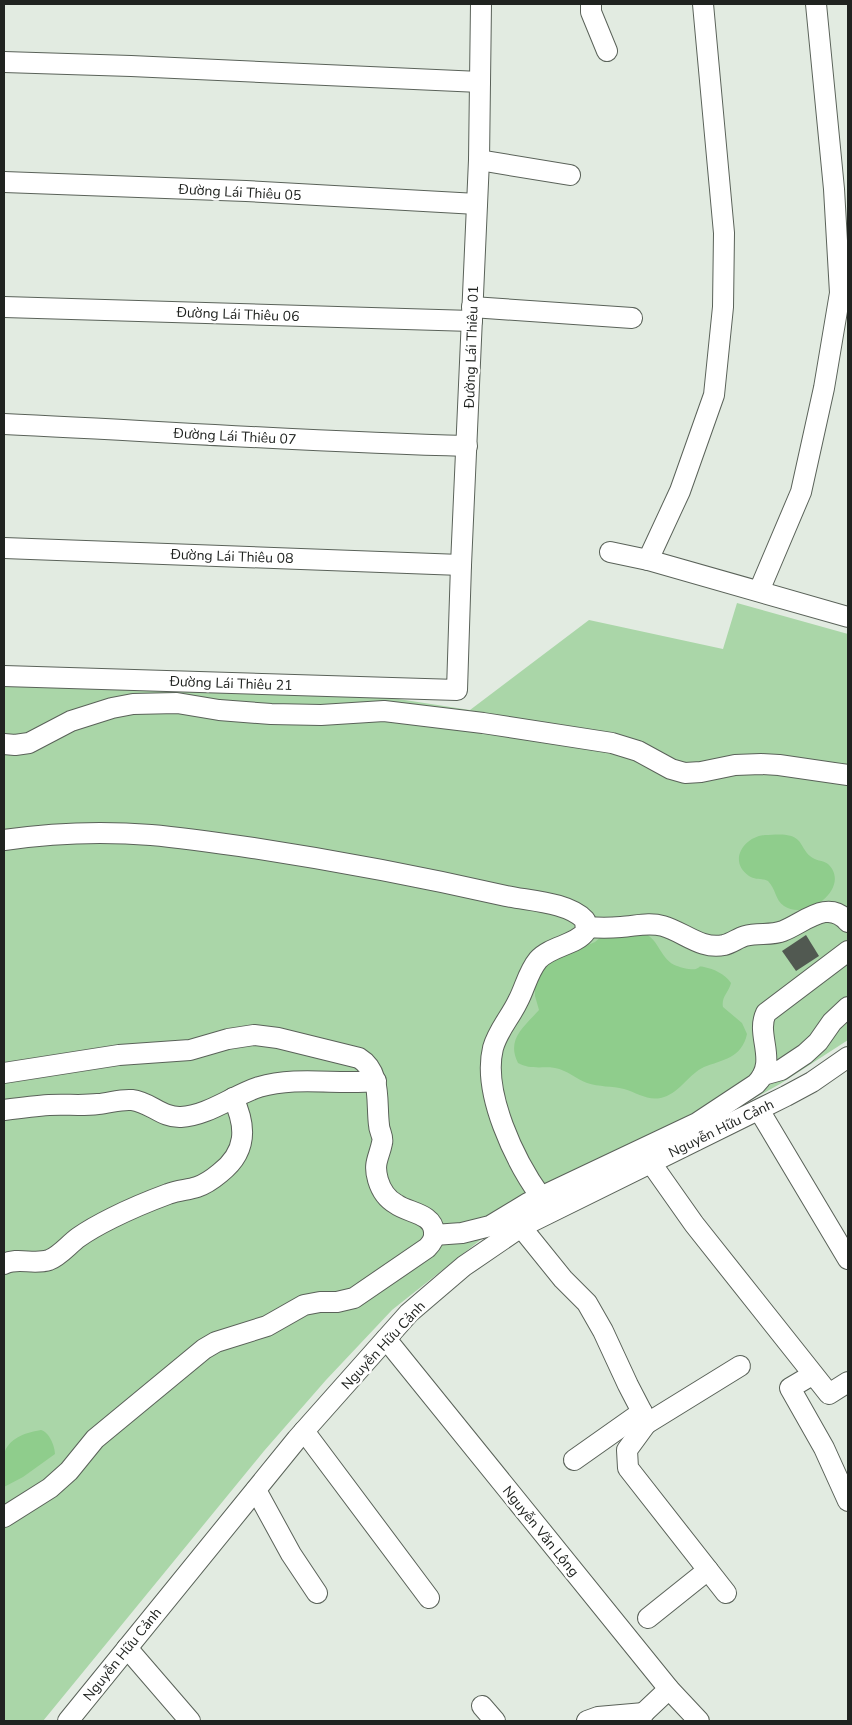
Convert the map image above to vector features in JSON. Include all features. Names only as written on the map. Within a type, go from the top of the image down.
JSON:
[{"type":"street","name":"Đường Lái Thiêu 01","points":[[457,690],[479,160],[481,4]]},
{"type":"street","points":[[591,4],[592,12],[607,51]]},
{"type":"street","points":[[648,560],[680,491],[714,395],[723,307],[724,233],[703,4]]},
{"type":"street","points":[[760,591],[801,492],[824,388],[840,293],[842,203],[816,4]]},
{"type":"street","points":[[4,62],[480,82]]},
{"type":"street","points":[[479,160],[570,175]]},
{"type":"street","name":"Đường Lái Thiêu 05","points":[[4,182],[477,204]]},
{"type":"street","name":"Đường Lái Thiêu 06","points":[[4,307],[632,318]]},
{"type":"street","name":"Đường Lái Thiêu 07","points":[[4,424],[223,434],[364,443],[466,446]]},
{"type":"street","name":"Đường Lái Thiêu 08","points":[[4,548],[461,565]]},
{"type":"street","points":[[610,552],[648,560],[848,617]]},
{"type":"street","name":"Đường Lái Thiêu 21","points":[[4,676],[457,690]]},
{"type":"street","points":[[4,744],[29,743],[71,721],[112,708],[133,704],[176,703],[219,710],[270,714],[321,715],[384,711],[493,724],[612,743],[638,751],[664,766],[685,773],[701,772],[735,765],[761,764],[848,775]]},
{"type":"street","points":[[4,840],[52,835],[118,833],[182,838],[277,852],[402,874],[551,904],[578,914],[585,920],[586,931],[581,937],[548,952],[532,968],[517,1003],[499,1031],[491,1060],[492,1082],[507,1137],[522,1168],[541,1197]]},
{"type":"street","points":[[587,927],[624,927],[643,924],[663,926],[701,944],[718,946],[733,943],[747,936],[783,931],[823,912],[830,911],[845,915]]},
{"type":"street","points":[[764,1075],[766,1055],[763,1027],[766,1013],[848,951]]},
{"type":"street","points":[[434,1235],[490,1226],[541,1197],[697,1123],[756,1084],[764,1075],[781,1070],[805,1054],[818,1042],[832,1022],[848,1008]]},
{"type":"street","points":[[4,1073],[119,1055],[190,1050],[228,1039],[254,1035],[278,1038],[359,1058],[371,1069],[376,1082],[378,1119],[383,1140],[376,1161],[377,1177],[380,1185],[389,1199],[428,1220],[432,1225],[434,1235],[427,1248],[354,1298],[337,1302],[320,1302],[304,1305],[267,1326],[216,1342],[204,1348],[95,1439],[69,1471],[50,1488],[4,1517]]},
{"type":"street","name":"Nguyễn Hữu Cảnh","points":[[68,1721],[304,1431],[409,1313],[464,1266],[520,1227],[759,1110],[805,1085],[848,1057]]},
{"type":"street","points":[[4,1110],[48,1105],[99,1104],[131,1100],[140,1102],[168,1116],[183,1117],[191,1116],[258,1087],[308,1081],[376,1082]]},
{"type":"street","points":[[4,1264],[12,1261],[41,1262],[50,1260],[77,1238],[118,1215],[169,1193],[198,1187],[215,1177],[230,1164],[243,1138],[240,1114],[233,1098]]},
{"type":"street","points":[[759,1110],[848,1259]]},
{"type":"street","points":[[651,1163],[694,1224],[829,1394],[848,1382]]},
{"type":"street","points":[[520,1227],[562,1279],[587,1303],[603,1331],[644,1418]]},
{"type":"street","name":"Nguyễn Văn Lộng","points":[[386,1339],[669,1689],[699,1721]]},
{"type":"street","points":[[574,1460],[644,1418],[740,1366]]},
{"type":"street","points":[[812,1375],[790,1388],[824,1448],[848,1501]]},
{"type":"street","points":[[644,1418],[626,1450],[628,1468],[726,1593]]},
{"type":"street","points":[[304,1431],[429,1598]]},
{"type":"street","points":[[256,1490],[291,1554],[317,1593]]},
{"type":"street","points":[[648,1618],[708,1570]]},
{"type":"street","points":[[127,1648],[190,1721]]},
{"type":"street","points":[[587,1721],[598,1717],[639,1717],[669,1689]]},
{"type":"shaded area","points":[[737,603],[848,634],[848,1040],[780,1084],[715,1120],[498,1226],[392,1310],[326,1380],[264,1451],[43,1721],[4,1721],[4,684],[372,695],[470,710],[589,620],[723,649]]},
{"type":"shaded area","points":[[765,835],[792,836],[799,841],[812,858],[828,864],[834,873],[834,883],[831,892],[824,900],[814,906],[793,910],[781,904],[768,881],[751,877],[743,870],[739,857],[741,851],[750,840]]},
{"type":"shaded area","points":[[644,933],[654,940],[663,955],[671,963],[689,969],[708,968],[719,972],[729,980],[731,983],[723,1000],[723,1007],[742,1023],[747,1034],[741,1048],[730,1057],[699,1070],[670,1095],[659,1098],[648,1098],[624,1089],[587,1083],[559,1069],[527,1066],[518,1063],[515,1055],[515,1040],[539,1010],[535,996],[535,982],[541,965],[595,942],[602,936]]},
{"type":"shaded area","points":[[41,1430],[47,1433],[54,1447],[55,1454],[23,1477],[4,1487],[3,1458],[8,1446],[20,1436]]},
{"type":"building","points":[[806,935],[819,956],[796,971],[782,951]]}]
